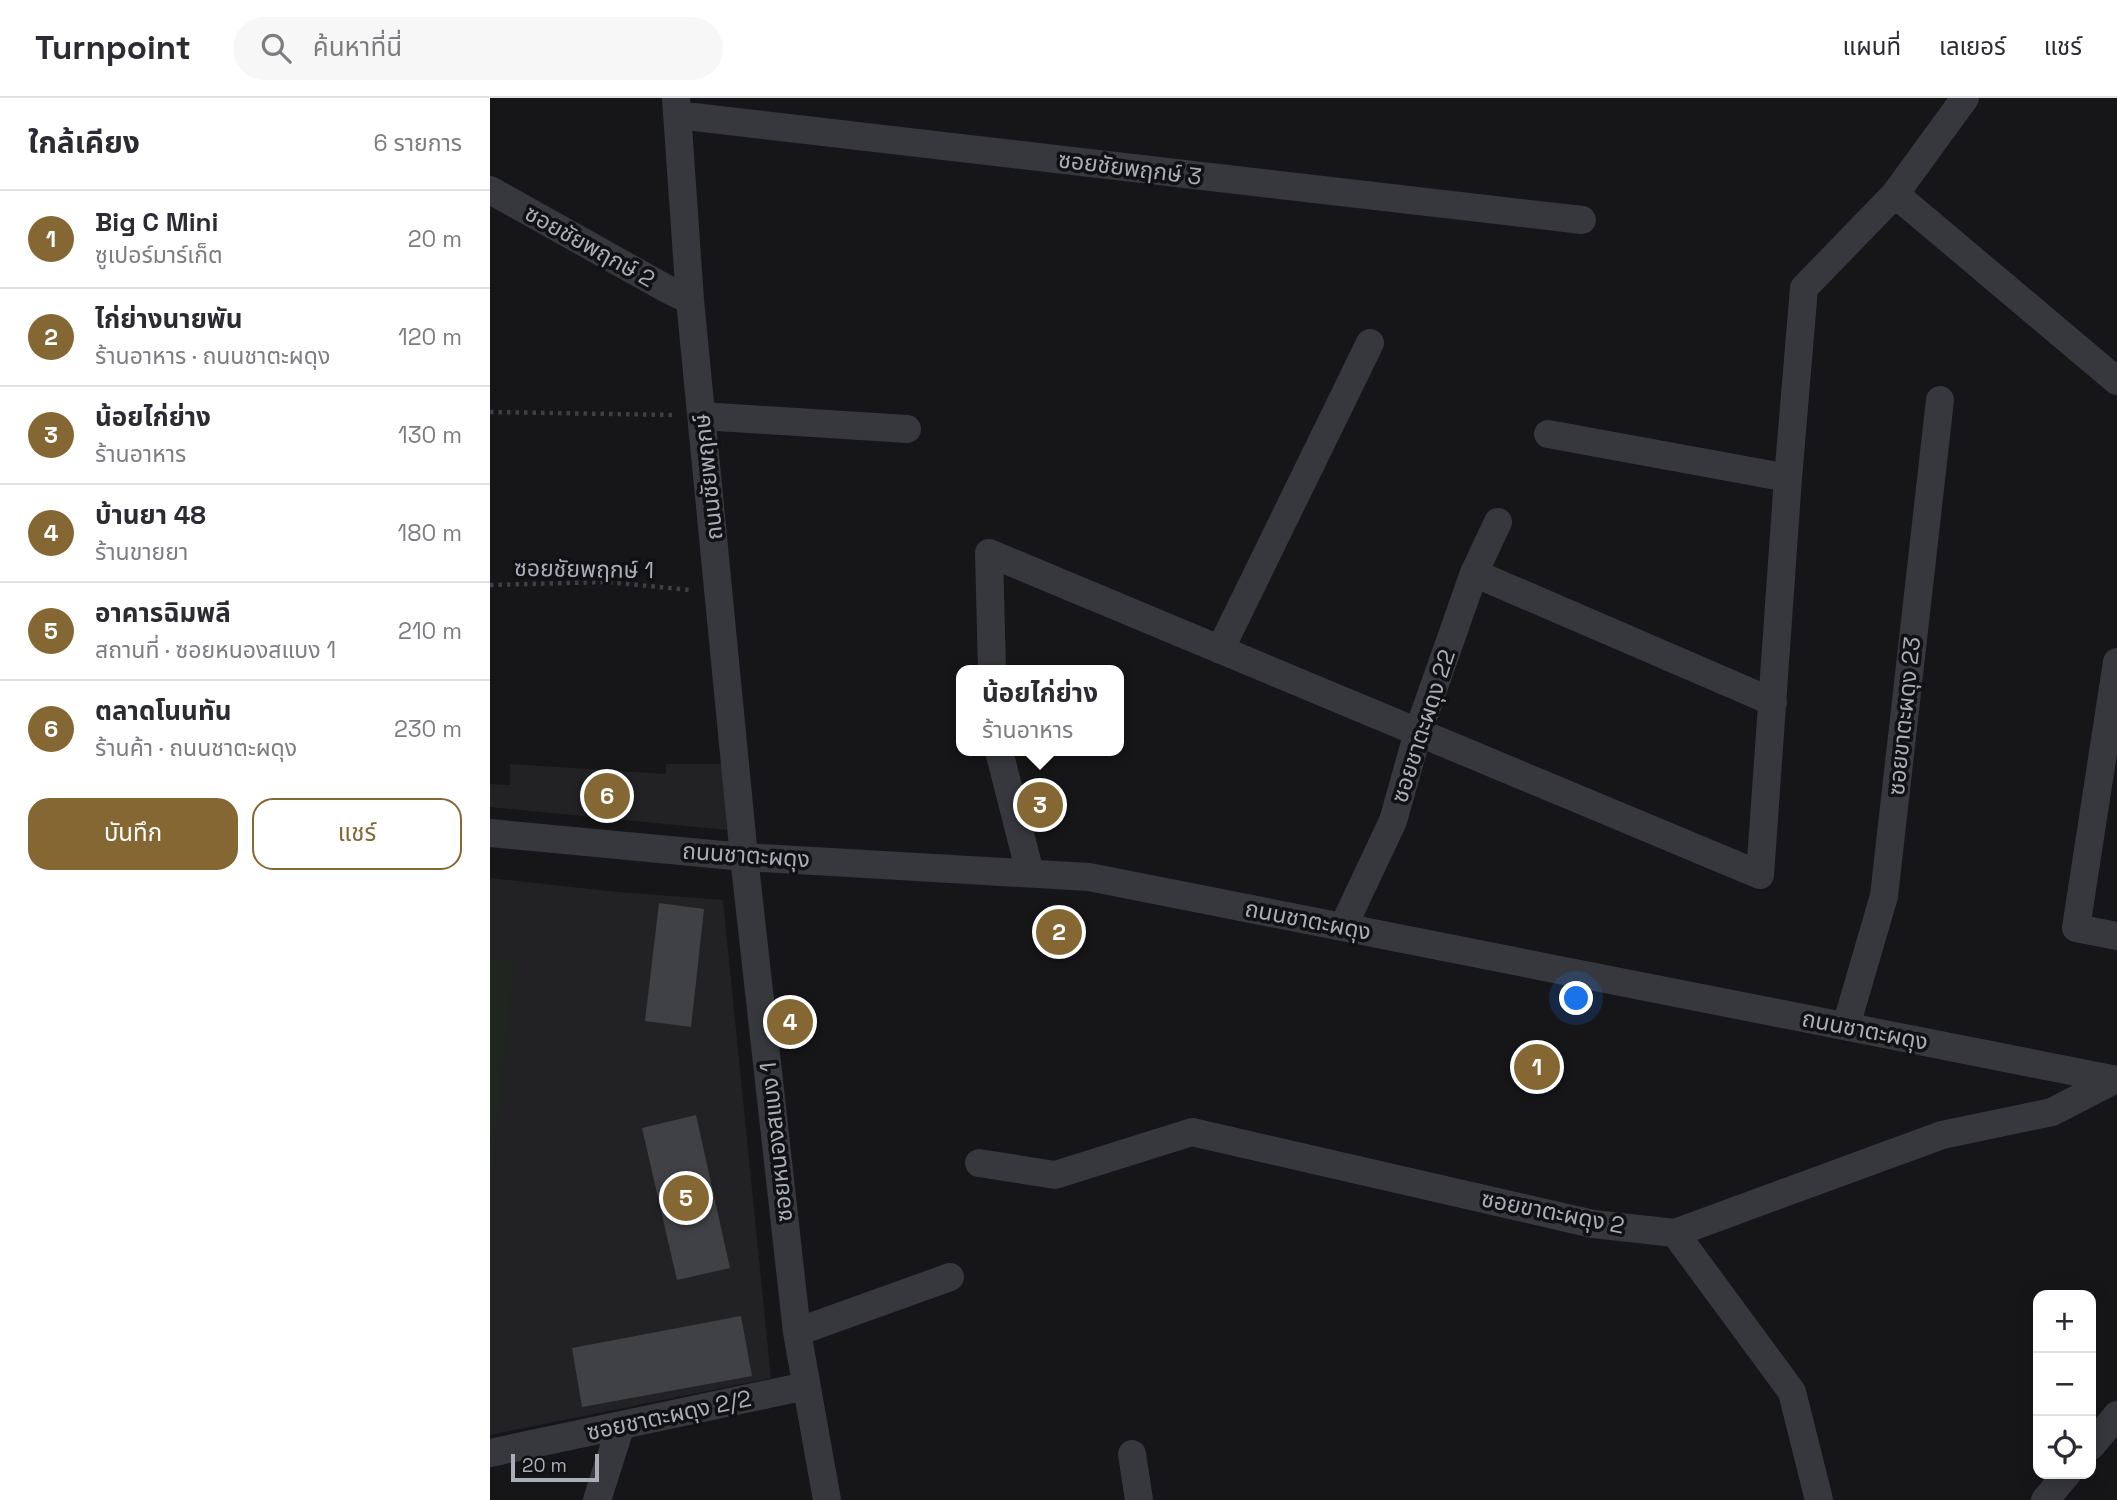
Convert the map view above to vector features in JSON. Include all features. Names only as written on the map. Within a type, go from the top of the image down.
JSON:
[{"type":"street","points":[[992,665],[989,553],[1760,875],[1804,288],[1895,194],[1965,98]]},
{"type":"street","name":"ซอยชัยพฤกษ์ 3","points":[[677,107],[1582,220]]},
{"type":"street","name":"ถนนชัยพฤกษ์","points":[[677,107],[690,300],[744,856]]},
{"type":"street","name":"ซอยชัยพฤกษ์ 2","points":[[490,190],[690,300]]},
{"type":"street","points":[[1895,194],[2117,381]]},
{"type":"street","points":[[1220,650],[1370,343]]},
{"type":"street","name":"ซอยขาตะผดุง 23","points":[[1846,1027],[1884,896],[1940,401]]},
{"type":"street","points":[[702,416],[907,429]]},
{"type":"street","points":[[1548,434],[1788,478]]},
{"type":"street","name":"ซอยชาตะผดุง 22","points":[[1343,927],[1393,821],[1418,732],[1474,573],[1498,522]]},
{"type":"street","points":[[1474,573],[1773,702]]},
{"type":"street","points":[[2117,662],[2076,928],[2117,936]]},
{"type":"street","points":[[1000,756],[1030,873]]},
{"type":"street","name":"ถนนชาตะผดุง","points":[[490,833],[744,856],[1089,877],[2116,1080]]},
{"type":"street","name":"ซอยหนองสแบง 1","points":[[744,856],[797,1332],[827,1500]]},
{"type":"street","name":"ซอยขาตะผดุง 2","points":[[979,1163],[1055,1175],[1192,1132],[1593,1224],[1675,1233],[1942,1135],[2052,1112],[2116,1080]]},
{"type":"street","points":[[1675,1233],[1791,1392],[1819,1500]]},
{"type":"street","points":[[797,1332],[950,1277]]},
{"type":"street","name":"ซอยชาตะผดุง 2/2","points":[[490,1453],[806,1386]]},
{"type":"street","points":[[2096,1440],[2117,1415]]},
{"type":"street","points":[[597,1500],[621,1425]]},
{"type":"street","points":[[1132,1454],[1139,1500]]},
{"type":"street","points":[[2045,1500],[2063,1479]]},
{"type":"path","points":[[490,412],[702,416]]},
{"type":"path","name":"ซอยชัยพฤกษ์ 1","points":[[490,585],[608,582],[719,593]]},
{"type":"shaded area","points":[[510,764],[666,774],[666,764],[722,764],[727,830],[490,807],[490,784],[510,785]]},
{"type":"shaded area","points":[[490,878],[723,900],[771,1378],[490,1435]]},
{"type":"shaded area","points":[[490,958],[515,960],[490,1187]]},
{"type":"building","points":[[659,903],[704,909],[691,1027],[645,1021]]},
{"type":"building","points":[[696,1115],[730,1268],[677,1280],[642,1128]]},
{"type":"building","points":[[741,1316],[752,1376],[582,1407],[572,1348]]},
{"type":"place","name":"ตลาดโนนทัน","points":[[607,796]]},
{"type":"place","name":"น้อยไก่ย่าง","points":[[1040,805]]},
{"type":"place","name":"ไก่ย่างนายพัน","points":[[1059,932]]},
{"type":"place","name":"บ้านยา 48","points":[[790,1022]]},
{"type":"place","name":"Big C Mini","points":[[1537,1067]]},
{"type":"place","name":"อาคารฉิมพลี","points":[[686,1198]]}]
